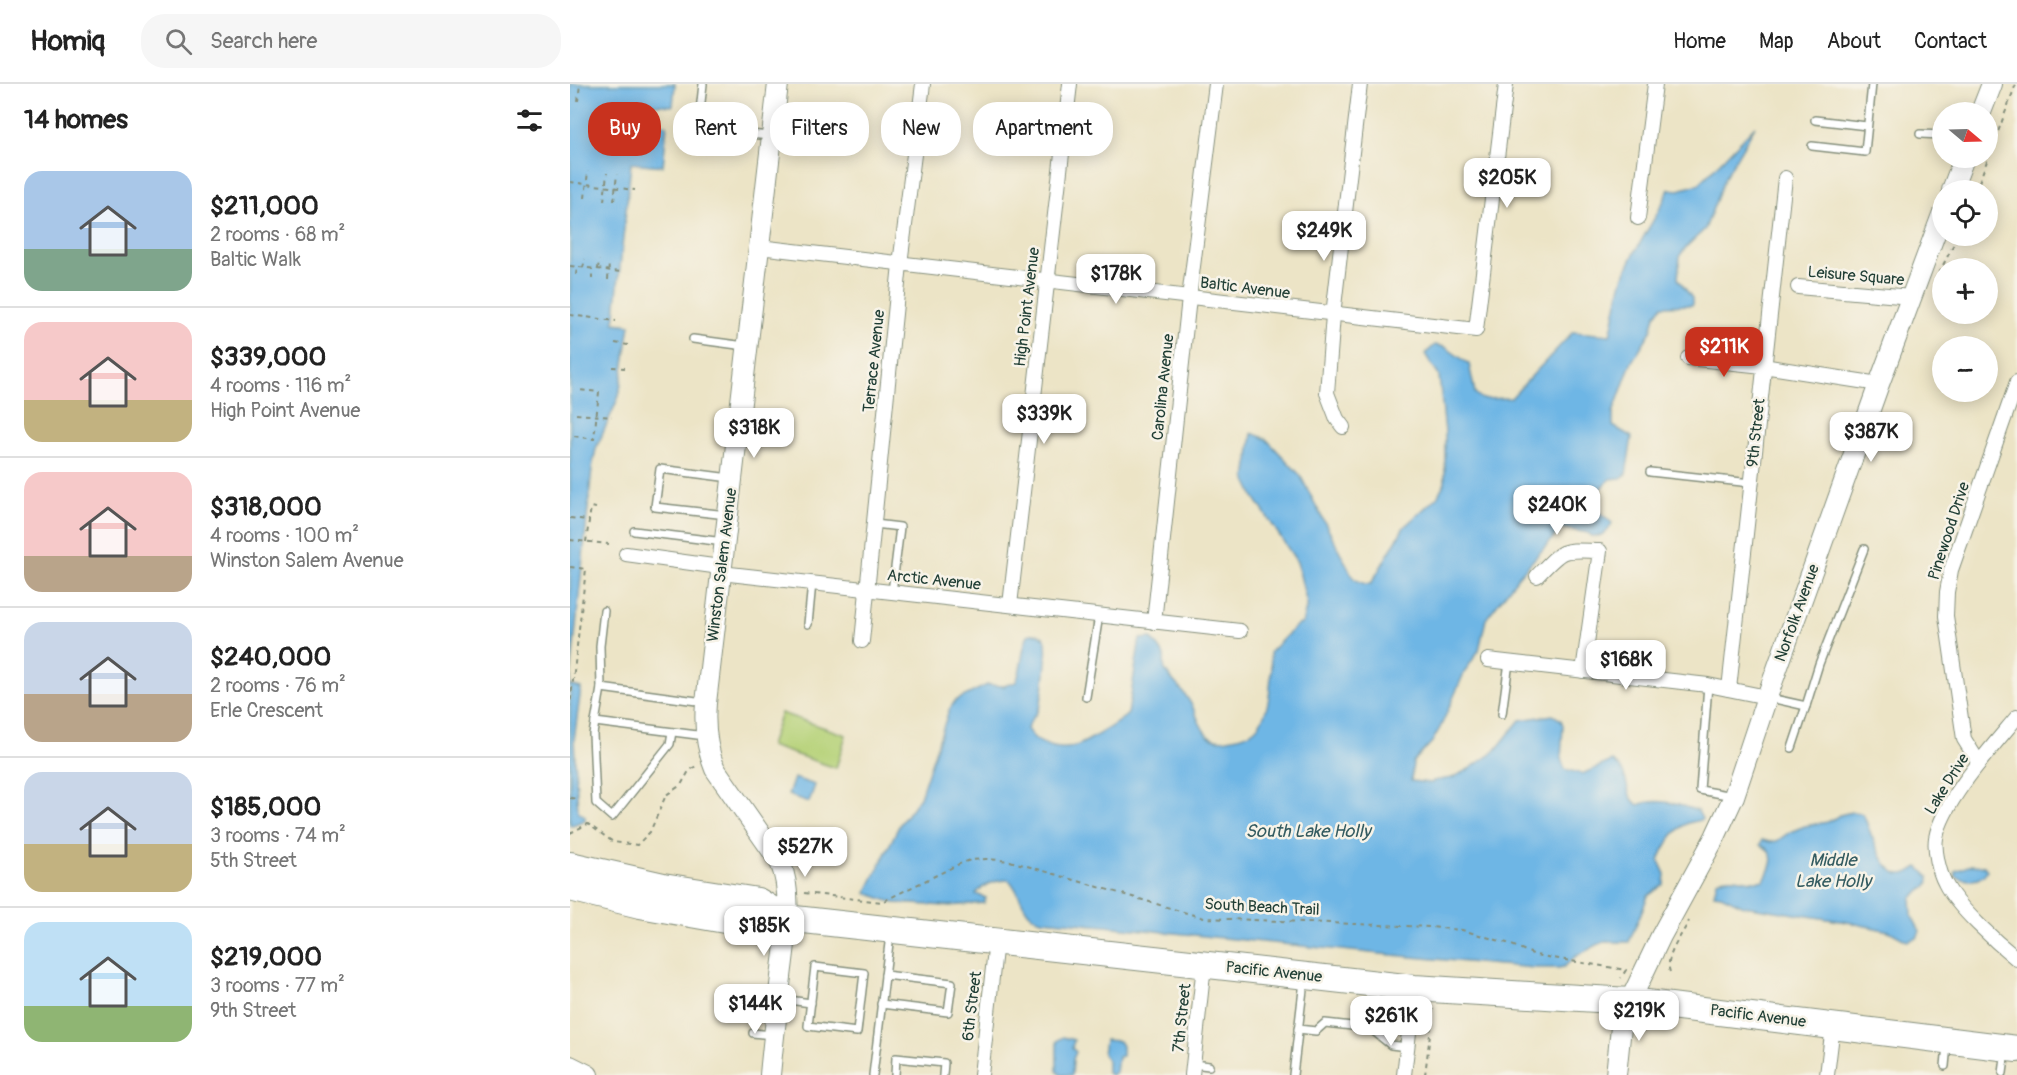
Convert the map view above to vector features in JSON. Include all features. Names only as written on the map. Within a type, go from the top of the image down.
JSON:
[{"type":"highway","points":[[570,865],[663,886],[758,901],[786,918]]},
{"type":"highway","name":"Pacific Avenue","points":[[570,888],[640,905],[736,922],[757,924],[786,918],[1414,988],[1630,1001],[1948,1040],[2009,1056]]},
{"type":"main road","name":"Winston Salem Avenue","points":[[776,102],[778,84]]},
{"type":"main road","points":[[1986,102],[1992,84]]},
{"type":"main road","name":"Winston Salem Avenue","points":[[770,153],[706,703],[705,736],[715,770],[780,862],[786,880],[786,918],[770,1075]]},
{"type":"main road","name":"Norfolk Avenue","points":[[1630,1001],[1734,796],[1767,697],[1932,241]]},
{"type":"main road","points":[[1616,1075],[1622,1027],[1630,1001]]},
{"type":"main road","points":[[570,1066],[588,1075]]},
{"type":"street","name":"Terrace Avenue","points":[[862,641],[900,264],[923,84]]},
{"type":"street","name":"High Point Avenue","points":[[1010,605],[1070,84]]},
{"type":"street","name":"Carolina Avenue","points":[[1154,622],[1189,298],[1216,84]]},
{"type":"street","points":[[1343,427],[1337,419],[1327,393],[1360,84]]},
{"type":"street","name":"Baltic Avenue","points":[[759,247],[1476,330],[1506,84]]},
{"type":"street","points":[[1638,218],[1655,84]]},
{"type":"street","name":"9th Street","points":[[1729,689],[1785,178]]},
{"type":"street","name":"Leisure Square","points":[[1798,287],[1911,297]]},
{"type":"street","points":[[1688,358],[1763,366],[1880,384]]},
{"type":"street","name":"Pinewood Drive","points":[[1979,763],[1964,739],[1946,616],[1947,592],[1951,570],[2017,382]]},
{"type":"street","points":[[1537,576],[1558,554],[1565,550],[1600,551],[1583,670]]},
{"type":"street","name":"Arctic Avenue","points":[[626,554],[713,566],[722,573],[1240,632]]},
{"type":"street","points":[[1488,660],[1708,685],[1767,697]]},
{"type":"street","name":"Lake Drive","points":[[2017,717],[1979,763],[1950,805],[1938,829],[1936,841],[1940,870],[1945,883],[1963,908],[2017,959]]},
{"type":"street","name":"6th Street","points":[[981,1075],[996,941]]},
{"type":"street","name":"7th Street","points":[[1193,1070],[1204,965]]},
{"type":"street","points":[[1404,1075],[1410,1024]]},
{"type":"street","points":[[1827,1075],[1833,1026]]},
{"type":"lane","points":[[703,84],[698,129],[770,136]]},
{"type":"lane","points":[[1812,146],[1865,152],[1872,84]]},
{"type":"lane","points":[[1815,120],[1867,126]]},
{"type":"lane","points":[[1920,134],[1932,135]]},
{"type":"lane","points":[[693,339],[748,346]]},
{"type":"lane","points":[[728,516],[655,507],[660,469],[732,479]]},
{"type":"lane","points":[[1650,472],[1751,483]]},
{"type":"lane","points":[[875,524],[900,527],[892,592]]},
{"type":"lane","points":[[634,531],[725,543]]},
{"type":"lane","points":[[1792,748],[1819,664],[1864,549]]},
{"type":"lane","points":[[807,624],[812,583]]},
{"type":"lane","points":[[604,611],[600,646],[600,688],[593,734],[596,803],[612,817],[670,744],[672,732]]},
{"type":"lane","points":[[1086,697],[1099,615]]},
{"type":"lane","points":[[1502,714],[1509,662]]},
{"type":"lane","points":[[1708,685],[1700,790],[1734,796]]},
{"type":"lane","points":[[600,688],[706,703]]},
{"type":"lane","points":[[1767,697],[1806,706]]},
{"type":"lane","points":[[595,722],[705,736]]},
{"type":"lane","points":[[873,1075],[890,930]]},
{"type":"lane","points":[[815,967],[864,973],[857,1032],[808,1026],[811,1003],[815,967]]},
{"type":"lane","points":[[881,1004],[948,1012],[951,992],[952,983],[885,975]]},
{"type":"lane","points":[[1293,1075],[1305,976]]},
{"type":"lane","points":[[778,999],[811,1003]]},
{"type":"lane","points":[[1298,1029],[1316,1031],[1325,1023],[1370,1028],[1391,1045],[1407,1047]]},
{"type":"lane","points":[[753,1033],[774,1035]]},
{"type":"lane","points":[[1945,1066],[1948,1040]]},
{"type":"lane","points":[[895,1075],[896,1058],[944,1063],[943,1075]]},
{"type":"lane","points":[[1193,1070],[1209,1066]]},
{"type":"path","points":[[578,101],[580,84]]},
{"type":"path","points":[[1980,180],[2016,84]]},
{"type":"path","points":[[585,198],[588,171]]},
{"type":"path","points":[[604,201],[607,173]]},
{"type":"path","points":[[614,201],[617,174]]},
{"type":"path","points":[[570,182],[635,190]]},
{"type":"path","points":[[584,268],[585,259]]},
{"type":"path","points":[[598,269],[599,260]]},
{"type":"path","points":[[608,280],[609,262]]},
{"type":"path","points":[[570,266],[622,272]]},
{"type":"path","points":[[576,275],[577,267]]},
{"type":"path","points":[[592,269],[592,279]]},
{"type":"path","points":[[570,315],[616,321]]},
{"type":"path","points":[[615,343],[628,345]]},
{"type":"path","points":[[612,367],[625,368]]},
{"type":"path","points":[[574,436],[594,439],[597,416],[599,392],[579,390]]},
{"type":"path","points":[[576,414],[612,417]]},
{"type":"path","points":[[586,542],[591,507],[596,508]]},
{"type":"path","points":[[570,518],[589,520]]},
{"type":"path","points":[[570,540],[609,544]]},
{"type":"path","points":[[570,567],[586,569],[570,706]]},
{"type":"path","points":[[570,833],[588,824],[613,842],[637,845],[650,832],[666,795],[681,785],[689,771],[696,766]]},
{"type":"path","points":[[570,798],[578,799]]},
{"type":"path","name":"South Beach Trail","points":[[801,893],[882,902],[957,864],[986,859],[1010,861],[1204,918],[1462,930],[1507,943],[1535,955],[1626,970],[1621,978]]},
{"type":"path","points":[[1425,1075],[1433,1009]]},
{"type":"green space","points":[[781,713],[846,735],[836,768],[770,746]]},
{"type":"water","points":[[570,84],[675,84],[673,106],[661,105],[661,102],[588,102],[588,156],[661,156],[661,124],[667,125],[663,166],[631,163],[614,323],[630,325],[619,396],[596,449],[592,468],[570,685]]},
{"type":"water","name":"South Lake Holly","points":[[1755,126],[1725,177],[1705,229],[1680,255],[1678,279],[1692,298],[1692,305],[1662,306],[1655,316],[1651,331],[1631,363],[1613,413],[1613,426],[1632,437],[1626,474],[1621,478],[1610,479],[1599,492],[1595,502],[1612,523],[1610,527],[1607,532],[1593,537],[1588,533],[1562,528],[1518,577],[1486,619],[1479,650],[1464,673],[1441,726],[1432,742],[1413,762],[1411,781],[1432,783],[1452,778],[1495,751],[1520,720],[1553,715],[1561,720],[1563,725],[1561,759],[1565,769],[1582,774],[1612,761],[1622,771],[1630,795],[1638,805],[1660,802],[1698,811],[1702,819],[1688,823],[1679,829],[1663,850],[1659,861],[1665,874],[1664,884],[1648,896],[1629,942],[1603,942],[1576,956],[1564,967],[1535,968],[1042,920],[1030,914],[1009,880],[991,883],[982,888],[976,894],[986,898],[984,903],[948,906],[894,903],[866,893],[900,824],[920,797],[949,710],[955,701],[987,685],[1004,686],[1016,682],[1028,635],[1042,636],[1045,639],[1046,652],[1040,705],[1027,729],[1036,739],[1049,746],[1069,748],[1076,746],[1103,732],[1128,714],[1140,639],[1151,638],[1163,654],[1165,670],[1188,699],[1208,735],[1222,740],[1241,736],[1254,730],[1260,723],[1268,704],[1271,682],[1270,652],[1297,625],[1302,624],[1307,604],[1297,562],[1254,497],[1246,480],[1252,433],[1266,439],[1300,475],[1354,579],[1371,584],[1404,527],[1437,497],[1445,482],[1445,432],[1439,376],[1425,354],[1435,345],[1445,347],[1469,364],[1475,393],[1482,399],[1511,398],[1573,332],[1610,335],[1624,276],[1669,189],[1679,190],[1699,184]]},
{"type":"water","points":[[570,685],[581,688],[574,740],[578,812],[585,816],[585,820],[570,826]]},
{"type":"water","points":[[794,778],[815,785],[809,802],[788,795]]},
{"type":"water","name":"Middle Lake Holly","points":[[1852,812],[1864,816],[1878,850],[1888,867],[1894,872],[1906,874],[1918,867],[1929,877],[1927,885],[1911,899],[1912,916],[1920,931],[1917,938],[1907,941],[1889,931],[1744,906],[1714,894],[1717,881],[1723,879],[1764,880],[1772,860],[1769,851],[1760,845],[1762,840],[1777,841],[1805,826],[1828,822],[1840,815]]},
{"type":"water","points":[[1971,865],[1984,866],[1987,870],[1978,879],[1956,877],[1955,871]]},
{"type":"water","points":[[1063,1037],[1074,1040],[1072,1048],[1076,1052],[1072,1075],[1061,1075],[1057,1071],[1057,1041]]},
{"type":"water","points":[[1105,1040],[1119,1041],[1122,1046],[1122,1056],[1118,1057],[1116,1072],[1111,1075],[1107,1073],[1107,1059],[1103,1054]]}]
